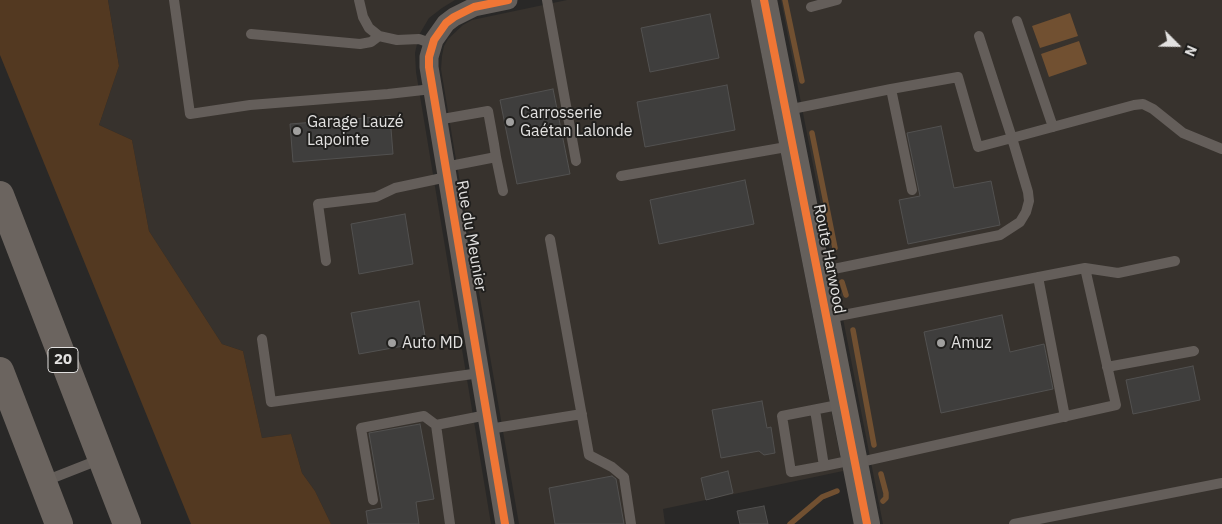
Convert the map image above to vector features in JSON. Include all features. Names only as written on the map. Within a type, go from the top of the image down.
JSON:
[{"type":"highway","name":"20","points":[[0,195],[127,524]]},
{"type":"highway","points":[[0,372],[59,524]]},
{"type":"main road","name":"Route Harwood","points":[[764,0],[867,524]]},
{"type":"street","name":"Rue du Meunier","points":[[505,524],[437,120],[429,58],[433,44],[446,23],[472,3],[508,0]]},
{"type":"lane","points":[[174,0],[190,114],[250,105],[432,89]]},
{"type":"lane","points":[[359,0],[363,17],[369,28],[379,36],[397,40],[419,39],[433,44]]},
{"type":"lane","points":[[547,0],[576,161]]},
{"type":"lane","points":[[811,7],[837,0]]},
{"type":"lane","points":[[1017,21],[1053,127]]},
{"type":"lane","points":[[251,34],[360,44],[371,42],[379,36]]},
{"type":"lane","points":[[818,272],[1000,235],[1020,222],[1026,212],[1029,201],[1028,192],[979,36]]},
{"type":"lane","points":[[786,110],[958,78],[978,147],[1143,104],[1153,108],[1183,133],[1222,149]]},
{"type":"lane","points":[[891,89],[912,190]]},
{"type":"lane","points":[[437,120],[488,111],[503,191]]},
{"type":"lane","points":[[621,176],[793,146]]},
{"type":"lane","points":[[326,261],[318,204],[376,197],[395,188],[496,158]]},
{"type":"lane","points":[[550,239],[589,455],[612,467],[624,477],[631,524]]},
{"type":"lane","points":[[827,318],[1084,268],[1118,273],[1175,261]]},
{"type":"lane","points":[[844,404],[782,416],[791,472],[855,462],[1116,405],[1084,268]]},
{"type":"lane","points":[[1038,277],[1065,416]]},
{"type":"lane","points":[[262,339],[271,402],[480,373]]},
{"type":"lane","points":[[1107,367],[1194,351]]},
{"type":"lane","points":[[815,410],[824,466]]},
{"type":"lane","points":[[436,426],[582,414]]},
{"type":"lane","points":[[373,500],[361,428],[424,416],[436,426],[450,524]]},
{"type":"lane","points":[[43,482],[102,458]]},
{"type":"lane","points":[[1014,524],[1222,483]]},
{"type":"shaded area","points":[[0,0],[108,0],[119,66],[99,125],[132,140],[149,231],[222,344],[243,351],[262,438],[291,434],[302,473],[315,491],[331,524],[191,524],[0,55]]},
{"type":"shaded area","points":[[108,0],[455,0],[429,18],[419,35],[415,53],[416,72],[491,524],[331,524],[315,491],[302,473],[291,434],[262,438],[243,351],[222,344],[149,231],[132,140],[99,125],[119,66]]},
{"type":"shaded area","points":[[567,0],[751,0],[843,471],[663,509],[665,524],[519,524],[441,69],[442,56],[448,39],[463,25],[472,20]]},
{"type":"shaded area","points":[[781,0],[1222,0],[1222,524],[883,524]]},
{"type":"shaded area","points":[[1070,13],[1078,36],[1040,48],[1032,26]]},
{"type":"shaded area","points":[[1079,41],[1087,64],[1049,77],[1041,54]]},
{"type":"building","points":[[710,14],[719,58],[650,72],[641,28]]},
{"type":"building","points":[[727,85],[735,130],[645,147],[637,102]]},
{"type":"building","points":[[553,89],[570,174],[517,184],[500,100]]},
{"type":"building","points":[[390,116],[393,154],[293,162],[290,124]]},
{"type":"building","points":[[941,126],[954,188],[991,181],[1000,225],[908,244],[899,200],[920,196],[907,133]]},
{"type":"building","points":[[745,180],[754,224],[659,244],[650,200]]},
{"type":"building","points":[[405,214],[413,264],[359,274],[351,224]]},
{"type":"building","points":[[419,301],[426,342],[359,354],[351,313]]},
{"type":"building","points":[[1002,315],[1010,352],[1044,344],[1053,389],[941,413],[924,332]]},
{"type":"building","points":[[1193,366],[1200,400],[1133,414],[1126,380]]},
{"type":"building","points":[[762,401],[767,428],[771,427],[775,453],[764,455],[759,451],[721,458],[712,410]]},
{"type":"building","points":[[420,424],[434,499],[416,502],[419,524],[368,524],[366,511],[382,508],[369,433]]},
{"type":"building","points":[[728,471],[733,493],[706,500],[701,478]]},
{"type":"building","points":[[612,476],[616,479],[624,524],[555,524],[549,488]]},
{"type":"building","points":[[764,506],[768,524],[740,524],[737,511]]},
{"type":"waterway","points":[[785,0],[802,81]]},
{"type":"waterway","points":[[812,133],[835,248]]},
{"type":"waterway","points":[[842,282],[846,295]]},
{"type":"waterway","points":[[853,330],[874,445]]},
{"type":"waterway","points":[[881,474],[886,493],[886,498],[883,501]]},
{"type":"waterway","points":[[790,524],[822,497],[837,491]]},
{"type":"cycle path","points":[[505,524],[429,67],[429,57],[434,40],[446,23],[454,17],[474,7],[508,0]]},
{"type":"cycle path","points":[[764,0],[867,524]]},
{"type":"place","name":"Carrosserie Gaétan Lalonde","points":[[510,122]]},
{"type":"place","name":"Garage Lauzé Lapointe","points":[[297,131]]},
{"type":"place","name":"Auto MD","points":[[392,343]]},
{"type":"place","name":"Amuz","points":[[941,343]]}]
